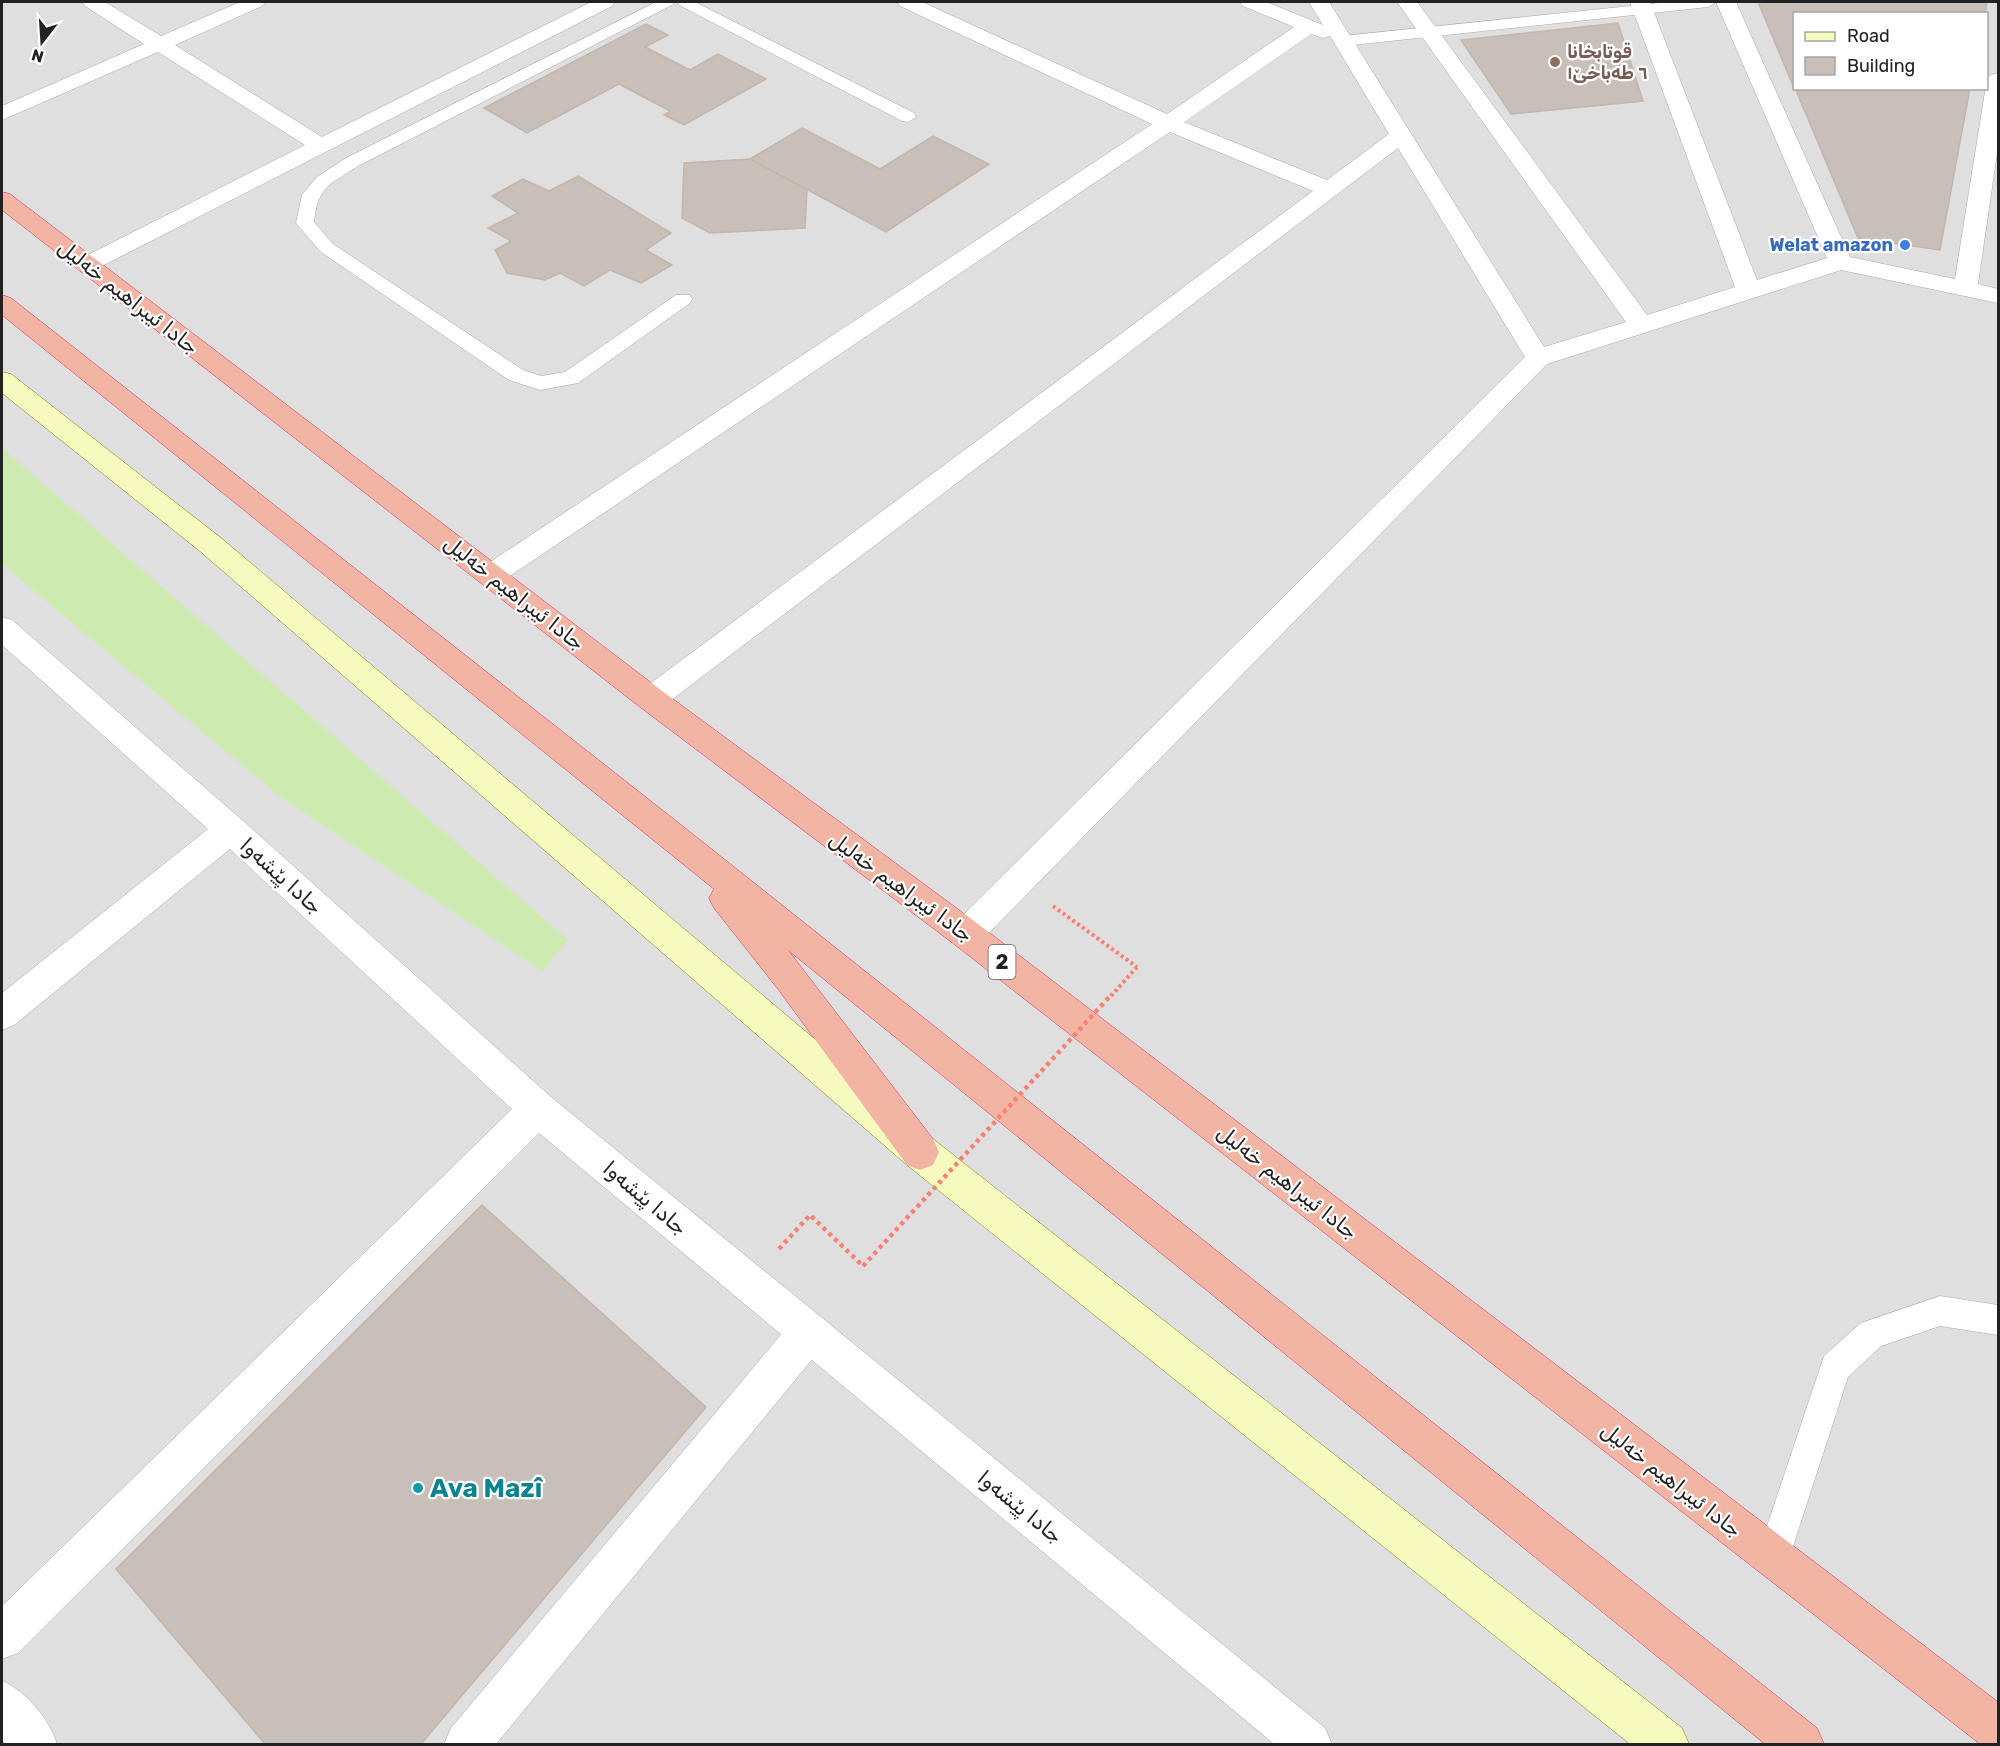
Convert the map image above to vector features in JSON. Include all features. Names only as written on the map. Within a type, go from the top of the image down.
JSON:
[{"type":"highway","name":"جادا ئیبراهیم خەلیل","points":[[2,199],[651,699],[966,934],[1773,1559],[1998,1730]]},
{"type":"highway","points":[[2,303],[674,838],[1801,1744]]},
{"type":"highway","points":[[674,838],[763,943],[920,1152]]},
{"type":"main road","points":[[2,380],[211,545],[920,1152],[1666,1744]]},
{"type":"street","points":[[92,2],[320,145]]},
{"type":"street","points":[[2,114],[255,2]]},
{"type":"street","points":[[86,265],[605,2]]},
{"type":"street","points":[[907,2],[1168,123],[1330,190]]},
{"type":"street","points":[[1250,2],[1314,14],[1343,41],[1538,358]]},
{"type":"street","points":[[1407,2],[1642,326]]},
{"type":"street","points":[[1726,2],[1840,262]]},
{"type":"street","points":[[1641,5],[1749,291]]},
{"type":"street","points":[[491,575],[1168,123],[1314,14]]},
{"type":"street","points":[[1965,289],[1998,79]]},
{"type":"street","points":[[651,699],[1402,135]]},
{"type":"street","points":[[966,934],[1538,358],[1840,262],[1998,296]]},
{"type":"street","name":"جادا پێشەوا","points":[[2,628],[231,830],[538,1109],[1309,1744]]},
{"type":"street","points":[[2,1014],[231,830]]},
{"type":"street","points":[[2,1637],[538,1109]]},
{"type":"street","points":[[467,1744],[809,1332]]},
{"type":"street","points":[[2,1704],[34,1744]]},
{"type":"lane","points":[[668,2],[352,162],[323,181],[308,199],[305,223],[327,248],[344,260],[516,375],[540,383],[571,378],[683,298]]},
{"type":"lane","points":[[684,2],[908,117]]},
{"type":"lane","points":[[1343,41],[1641,5],[1708,2]]},
{"type":"lane","points":[[1773,1559],[1835,1367],[1872,1334],[1940,1311],[1998,1320]]},
{"type":"path","points":[[810,1215],[863,1266],[1137,967],[1087,931]]},
{"type":"shaded area","points":[[2,2],[1998,2],[1998,1744],[2,1744]]},
{"type":"green space","points":[[2,448],[568,940],[542,971],[280,797],[2,564]]},
{"type":"building","points":[[1758,2],[1987,2],[1985,12],[1793,12],[1793,86]]},
{"type":"building","points":[[1618,23],[1643,101],[1511,114],[1461,40]]},
{"type":"building","points":[[646,24],[668,35],[645,47],[690,70],[718,54],[766,79],[684,125],[664,115],[670,111],[619,84],[527,133],[484,108]]},
{"type":"building","points":[[1796,90],[1970,90],[1940,250],[1858,238]]},
{"type":"building","points":[[802,128],[880,169],[933,136],[989,164],[886,232],[750,159]]},
{"type":"building","points":[[750,159],[807,190],[805,228],[710,233],[682,218],[684,163]]},
{"type":"building","points":[[578,176],[671,233],[646,250],[672,265],[641,283],[610,270],[584,286],[560,273],[545,280],[507,273],[495,250],[511,241],[488,228],[518,213],[492,196],[523,179],[549,191]]},
{"type":"building","name":"Ava Mazî","points":[[482,1205],[706,1407],[421,1744],[265,1744],[116,1569]]},
{"type":"place","name":"قوتابخانا ۱٦ طەباخێ","points":[[1555,62]]},
{"type":"place","name":"Welat amazon","points":[[1905,245]]},
{"type":"place","name":"Ava Mazî","points":[[418,1488]]}]
